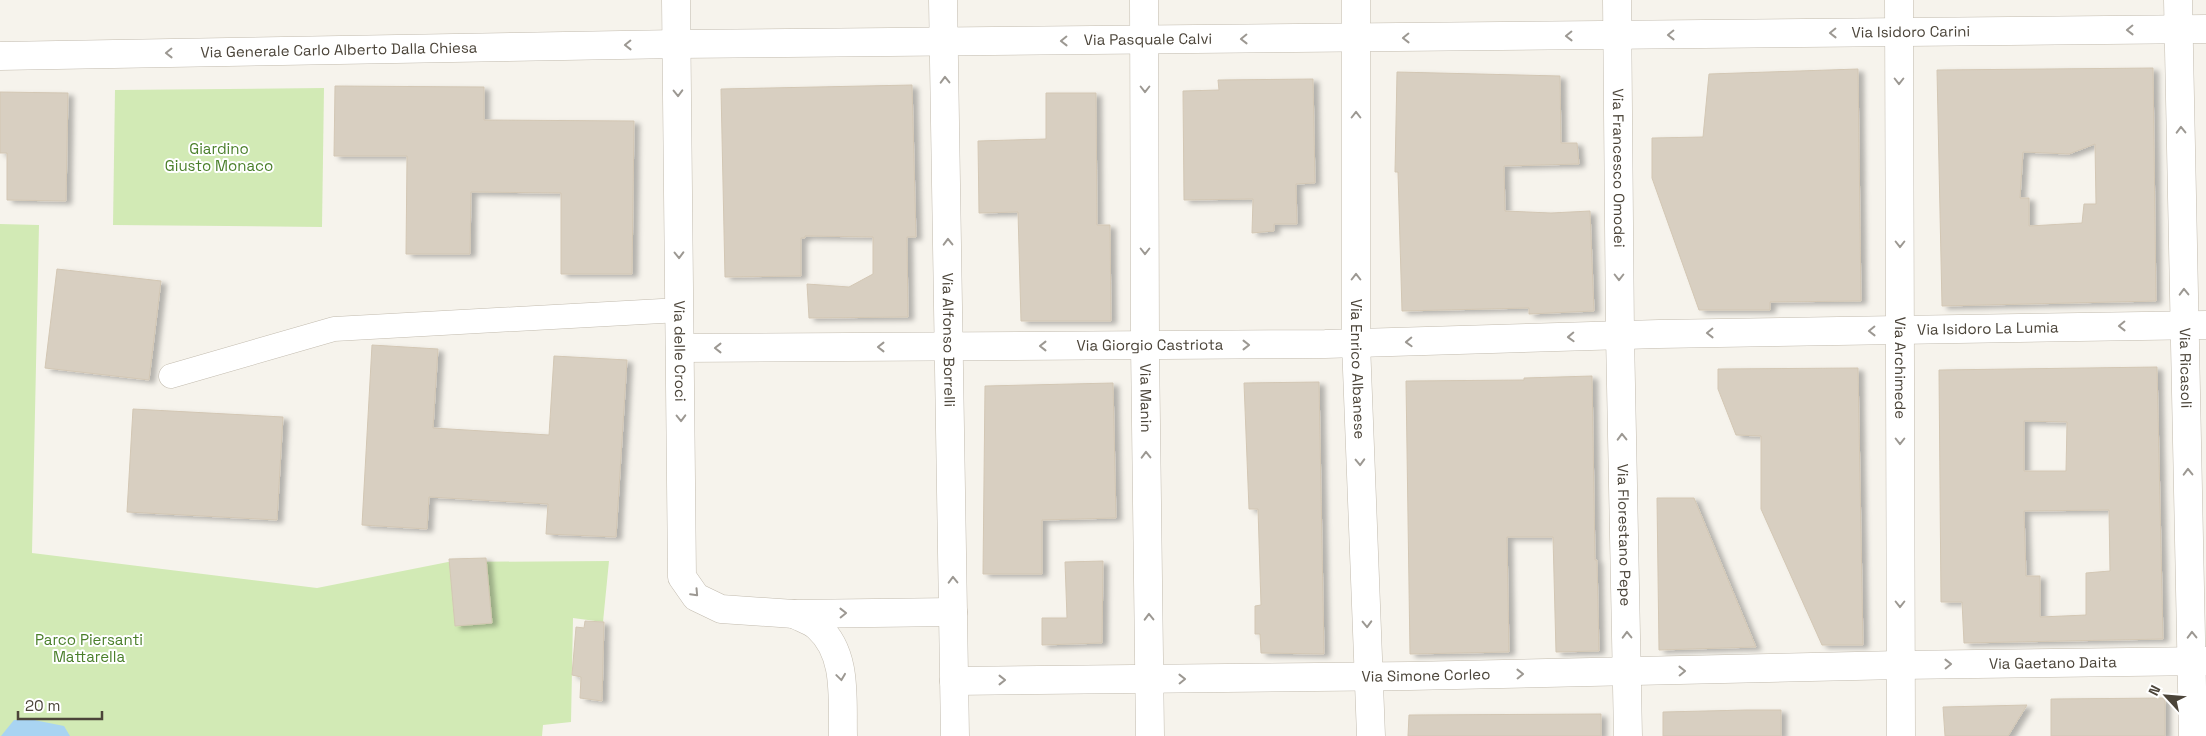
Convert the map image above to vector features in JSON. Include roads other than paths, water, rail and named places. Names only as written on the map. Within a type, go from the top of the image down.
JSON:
[{"type":"street","name":"Via delle Croci","points":[[676,0],[682,577],[696,597],[721,609],[794,614],[953,612]]},
{"type":"street","name":"Via Alfonso Borrelli","points":[[943,0],[955,736]]},
{"type":"street","name":"Via Manin","points":[[1144,0],[1145,346],[1150,736]]},
{"type":"street","name":"Via Enrico Albanese","points":[[1356,0],[1356,344],[1371,736]]},
{"type":"street","name":"Via Francesco Omodei","points":[[1617,0],[1620,335]]},
{"type":"street","name":"Via Archimede","points":[[1899,0],[1901,736]]},
{"type":"street","name":"Via Ricasoli","points":[[2178,0],[2178,30],[2196,325],[2199,661],[2193,736]]},
{"type":"street","name":"Via Isidoro Carini","points":[[1617,36],[2206,29]]},
{"type":"street","name":"Via Pasquale Calvi","points":[[677,44],[1617,36]]},
{"type":"street","name":"Via Generale Carlo Alberto Dalla Chiesa","points":[[0,56],[677,44]]},
{"type":"street","points":[[171,376],[334,329],[680,310]]},
{"type":"street","name":"Via Isidoro La Lumia","points":[[1620,335],[2196,325]]},
{"type":"street","name":"Via Giorgio Castriota","points":[[680,348],[1356,344],[1620,335]]},
{"type":"street","name":"Via Florestano Pepe","points":[[1620,335],[1628,736]]},
{"type":"street","points":[[794,614],[817,626],[831,642],[839,662],[842,684],[842,736]]},
{"type":"street","name":"Via Gaetano Daita","points":[[1900,665],[2199,661]]},
{"type":"street","name":"Via Simone Corleo","points":[[954,681],[1370,677],[1900,665]]},
{"type":"water","points":[[14,720],[34,720],[64,726],[70,736],[1,736]]},
{"type":"park label","name":"Giardino Giusto Monaco","points":[[219,158]]},
{"type":"park label","name":"Parco Piersanti Mattarella","points":[[89,648]]}]
